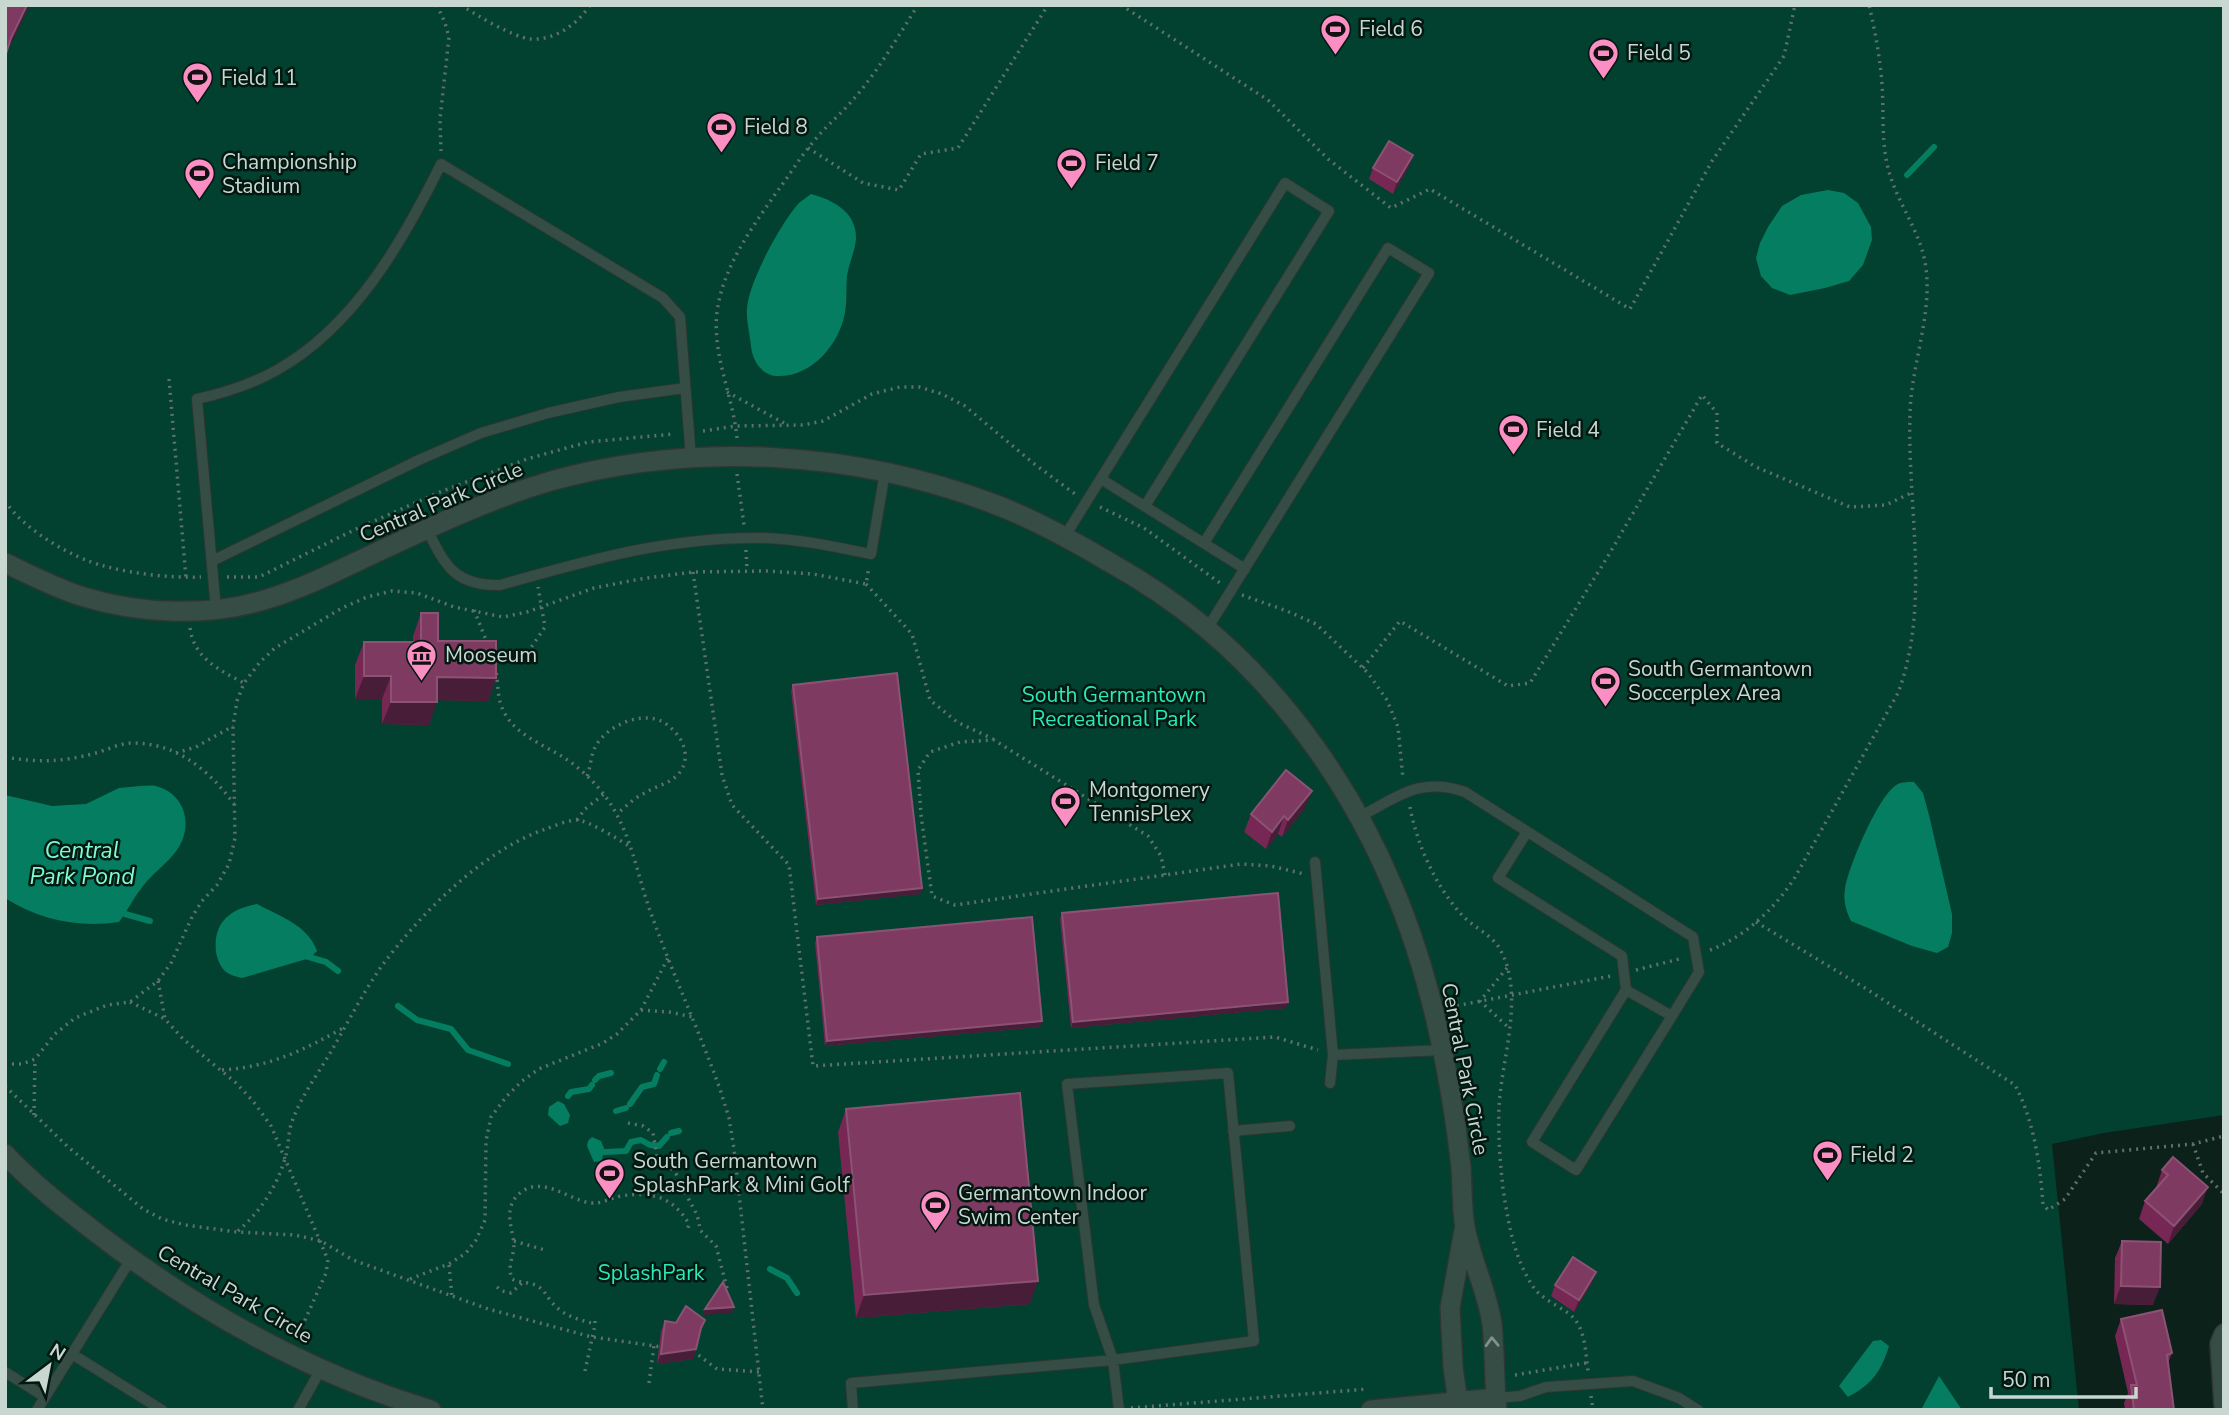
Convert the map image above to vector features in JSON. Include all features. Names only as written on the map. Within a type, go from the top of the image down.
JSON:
[{"type":"street","name":"Central Park Circle","points":[[5,563],[82,597],[163,610],[216,610],[260,602],[306,586],[490,501],[554,480],[627,466],[738,456],[816,461],[885,472],[998,505],[1065,536],[1149,585],[1207,629],[1259,679],[1309,738],[1359,817],[1392,884],[1414,940],[1435,1010],[1461,1169],[1465,1226],[1492,1323],[1493,1378],[1497,1404]]},
{"type":"street","name":"Central Park Circle","points":[[5,1154],[64,1207],[187,1298],[321,1369],[431,1410]]},
{"type":"street","name":"Central Park Circle","points":[[1459,1405],[1453,1367],[1450,1308],[1465,1226]]},
{"type":"street","points":[[2224,1334],[2220,1343],[2224,1405]]},
{"type":"street","points":[[1371,1410],[1497,1404]]},
{"type":"lane","points":[[216,610],[197,399],[223,393],[276,371],[322,338],[359,298],[391,255],[419,210],[441,164],[663,298],[680,317],[691,459]]},
{"type":"lane","points":[[1065,536],[1285,183],[1329,211],[1144,506]]},
{"type":"lane","points":[[1204,543],[1388,248],[1429,274],[1207,629]]},
{"type":"lane","points":[[212,561],[421,459],[481,433],[548,413],[619,397],[685,388]]},
{"type":"lane","points":[[427,529],[443,561],[454,573],[469,582],[483,585],[500,585],[638,548],[692,541],[765,538],[819,544],[871,554],[885,472]]},
{"type":"lane","points":[[1101,479],[1245,569]]},
{"type":"lane","points":[[1359,817],[1416,788],[1447,786],[1465,792],[1693,937],[1699,972],[1576,1170],[1532,1142],[1626,990],[1622,956],[1498,878],[1527,832]]},
{"type":"lane","points":[[1315,862],[1333,1055],[1330,1083]]},
{"type":"lane","points":[[1626,990],[1672,1016]]},
{"type":"lane","points":[[1333,1055],[1443,1050]]},
{"type":"lane","points":[[853,1410],[851,1383],[1113,1360],[1254,1341],[1228,1073],[1067,1084],[1094,1305],[1113,1360],[1119,1409]]},
{"type":"lane","points":[[1233,1131],[1290,1126]]},
{"type":"lane","points":[[37,1410],[131,1259]]},
{"type":"lane","points":[[72,1353],[162,1410]]},
{"type":"lane","points":[[298,1410],[321,1369]]},
{"type":"lane","points":[[5,1372],[45,1397]]},
{"type":"lane","points":[[1497,1404],[1546,1387],[1633,1381],[1679,1398],[1698,1410]]},
{"type":"path","points":[[437,5],[449,37],[440,120],[441,164]]},
{"type":"path","points":[[461,5],[506,30],[530,39],[569,28],[590,5]]},
{"type":"path","points":[[747,571],[746,539],[737,479],[736,426],[727,393],[718,339],[717,313],[722,288],[732,262],[750,230],[808,148],[852,102],[918,5]]},
{"type":"path","points":[[808,148],[863,183],[899,190],[921,154],[958,148],[1048,5]]},
{"type":"path","points":[[1121,5],[1268,100],[1328,159],[1391,208],[1430,189],[1630,309],[1712,161],[1784,56],[1795,5]]},
{"type":"path","points":[[1435,1010],[1624,973],[1696,955],[1727,944],[1780,900],[1898,693],[1907,669],[1914,596],[1910,415],[1912,385],[1927,302],[1925,261],[1888,169],[1882,84],[1869,5]]},
{"type":"path","points":[[169,379],[186,578]]},
{"type":"path","points":[[5,501],[39,533],[102,566],[186,578],[259,577],[356,529],[440,492],[527,459],[588,442],[736,426],[803,425],[822,421],[872,394],[900,387],[919,387],[942,394],[965,406],[1062,487],[1144,528],[1231,591],[1316,624],[1363,668],[1387,700],[1398,727],[1402,775],[1408,792],[1413,824],[1431,866],[1446,894],[1464,917],[1488,936],[1500,950],[1507,968],[1512,995],[1499,1106],[1499,1143],[1511,1233],[1520,1263],[1535,1290],[1571,1315],[1583,1334],[1593,1410]]},
{"type":"path","points":[[727,393],[787,425]]},
{"type":"path","points":[[1363,668],[1400,621],[1508,686],[1530,683],[1702,395],[1717,413],[1717,443],[1756,467],[1797,486],[1850,507],[1886,505],[1913,492]]},
{"type":"path","points":[[866,584],[871,554]]},
{"type":"path","points":[[693,572],[722,775],[732,805],[789,864],[813,1066],[1275,1037],[1333,1055]]},
{"type":"path","points":[[5,1064],[22,1064],[35,1059],[55,1034],[75,1018],[107,1005],[130,1002],[158,981],[171,963],[191,917],[217,885],[229,864],[235,838],[236,806],[233,726],[237,701],[244,683],[275,648],[342,608],[367,597],[392,592],[417,593],[454,607],[503,617],[543,607],[594,588],[693,572],[813,574],[866,584],[912,634],[930,701],[957,722],[994,740],[1147,836],[1161,856],[1165,875]]},
{"type":"path","points":[[494,663],[528,652],[545,628],[535,575]]},
{"type":"path","points":[[188,610],[192,640],[200,654],[218,669],[244,683]]},
{"type":"path","points":[[474,610],[494,663],[497,692],[504,712],[514,727],[564,758],[587,776],[604,794],[617,814],[631,847],[648,905],[693,1017],[729,1118],[764,1410]]},
{"type":"path","points":[[587,776],[591,753],[600,739],[622,724],[648,718],[662,721],[677,734],[685,748],[686,761],[680,771],[671,780],[642,794],[617,814]]},
{"type":"path","points":[[176,753],[196,747],[233,726]]},
{"type":"path","points":[[994,740],[960,742],[930,752],[918,770],[932,896],[955,905],[1241,864],[1271,866],[1316,876]]},
{"type":"path","points":[[5,757],[60,762],[130,743],[154,746],[176,753],[198,766],[217,781],[236,806]]},
{"type":"path","points":[[237,1232],[253,1217],[268,1196],[286,1156],[292,1120],[381,968],[400,944],[467,876],[498,852],[523,837],[577,820],[585,808],[604,794]]},
{"type":"path","points":[[577,820],[602,830],[631,847]]},
{"type":"path","points":[[1756,922],[1865,988],[2015,1085],[2026,1106],[2043,1204],[2048,1210],[2065,1199],[2096,1153],[2193,1144],[2224,1136]]},
{"type":"path","points":[[408,1280],[449,1264],[466,1253],[476,1241],[485,1220],[486,1141],[491,1117],[506,1097],[540,1069],[603,1043],[617,1034],[641,1010],[669,957]]},
{"type":"path","points":[[1480,1002],[1507,968]]},
{"type":"path","points":[[158,981],[165,1018]]},
{"type":"path","points":[[130,1002],[165,1018],[183,1038],[253,1101],[271,1126],[286,1156],[297,1189],[328,1260],[327,1273],[289,1354]]},
{"type":"path","points":[[1480,1002],[1508,1028]]},
{"type":"path","points":[[641,1010],[693,1017]]},
{"type":"path","points":[[220,1070],[247,1069],[281,1060],[345,1027]]},
{"type":"path","points":[[34,1115],[35,1059]]},
{"type":"path","points":[[5,1086],[67,1146],[143,1209],[162,1219],[185,1225],[237,1232],[295,1235],[321,1241],[353,1260],[488,1309],[592,1337],[667,1347]]},
{"type":"path","points":[[628,1123],[643,1126],[653,1133],[657,1157],[681,1179],[698,1214],[699,1230],[716,1246],[728,1292]]},
{"type":"path","points":[[2193,1144],[2203,1173],[2224,1198]]},
{"type":"path","points":[[586,1371],[595,1323],[564,1315],[542,1289],[534,1284],[512,1279],[508,1269],[514,1241],[509,1219],[511,1206],[517,1196],[528,1187],[541,1186],[588,1203],[606,1202],[619,1196],[649,1195],[666,1198],[682,1212],[688,1224],[687,1231]]},
{"type":"path","points":[[514,1241],[545,1250]]},
{"type":"path","points":[[449,1264],[452,1297]]},
{"type":"path","points":[[497,1287],[511,1293],[522,1283]]},
{"type":"path","points":[[649,1382],[654,1346]]},
{"type":"path","points":[[681,1349],[694,1351],[717,1369],[759,1373]]},
{"type":"path","points":[[1493,1378],[1587,1363]]},
{"type":"path","points":[[1119,1409],[1374,1389]]},
{"type":"green space","name":"South Germantown Recreational Park","points":[[5,5],[2224,5],[2224,1115],[2104,1133],[2052,1144],[2079,1410],[5,1410]]},
{"type":"water","points":[[1828,190],[1844,193],[1858,203],[1871,227],[1872,240],[1863,265],[1849,281],[1825,288],[1790,295],[1772,288],[1761,276],[1756,258],[1768,227],[1782,206],[1801,195]]},
{"type":"water","points":[[811,194],[842,209],[848,214],[855,230],[856,239],[847,276],[845,313],[837,337],[830,348],[812,365],[789,375],[771,375],[758,366],[752,351],[747,318],[749,298],[759,269],[783,225],[798,204]]},
{"type":"water","points":[[1914,782],[1923,793],[1952,914],[1952,933],[1948,947],[1937,953],[1912,946],[1851,921],[1846,909],[1847,879],[1882,801],[1890,790],[1900,783]]},
{"type":"water","name":"Central Park Pond","points":[[156,786],[176,797],[185,815],[186,825],[180,846],[143,886],[119,922],[74,923],[45,917],[5,898],[5,795],[52,806],[86,804],[119,788]]},
{"type":"water","points":[[257,904],[300,928],[313,942],[317,951],[310,958],[242,978],[226,972],[216,952],[220,925],[238,910]]},
{"type":"water","points":[[558,1101],[564,1104],[570,1115],[568,1123],[560,1126],[548,1115],[549,1107]]},
{"type":"water","points":[[592,1137],[601,1141],[604,1148],[602,1161],[594,1162],[587,1146]]},
{"type":"water","points":[[1881,1340],[1889,1346],[1879,1370],[1869,1382],[1848,1397],[1839,1386],[1873,1341]]},
{"type":"water","points":[[1939,1376],[1962,1410],[1921,1410]]},
{"type":"building","points":[[5,5],[27,5],[5,57]]},
{"type":"building","points":[[1389,141],[1413,155],[1397,182],[1373,168]]},
{"type":"building","points":[[421,613],[438,613],[438,641],[496,641],[496,678],[437,677],[437,702],[391,702],[391,676],[364,676],[364,642],[421,642]]},
{"type":"building","points":[[897,673],[922,888],[818,899],[793,685]]},
{"type":"building","points":[[1286,770],[1312,791],[1288,820],[1284,816],[1272,832],[1251,814]]},
{"type":"building","points":[[1278,893],[1288,1002],[1073,1022],[1062,913]]},
{"type":"building","points":[[1032,917],[1042,1021],[827,1041],[817,937]]},
{"type":"building","name":"Germantown Indoor Swim Center","points":[[1020,1093],[1038,1281],[864,1295],[846,1109]]},
{"type":"building","points":[[2173,1157],[2208,1187],[2174,1226],[2145,1201],[2168,1175],[2162,1170]]},
{"type":"building","points":[[2122,1241],[2161,1242],[2160,1287],[2121,1286]]},
{"type":"building","points":[[1573,1257],[1596,1272],[1579,1300],[1555,1285]]},
{"type":"building","points":[[723,1282],[734,1307],[705,1309]]},
{"type":"building","points":[[686,1306],[705,1320],[696,1349],[661,1354],[665,1321],[676,1323]]},
{"type":"building","points":[[2162,1310],[2172,1353],[2167,1355],[2174,1410],[2134,1410],[2131,1385],[2137,1385],[2121,1319]]},
{"type":"waterway","points":[[1907,175],[1934,147]]},
{"type":"waterway","points":[[125,914],[150,921]]},
{"type":"waterway","points":[[302,955],[326,962],[338,971]]},
{"type":"waterway","points":[[398,1006],[417,1020],[451,1029],[468,1050],[508,1064]]},
{"type":"waterway","points":[[660,1069],[664,1062]]},
{"type":"waterway","points":[[595,1080],[611,1073]]},
{"type":"waterway","points":[[630,1104],[642,1087],[654,1084],[657,1075]]},
{"type":"waterway","points":[[568,1096],[571,1092],[589,1089],[592,1085]]},
{"type":"waterway","points":[[616,1111],[626,1108]]},
{"type":"waterway","points":[[671,1133],[679,1131]]},
{"type":"waterway","points":[[605,1152],[626,1151],[631,1142],[641,1140],[659,1146],[667,1137]]},
{"type":"waterway","points":[[770,1269],[787,1278],[797,1293]]},
{"type":"place","name":"Field 6","points":[[1336,56]]},
{"type":"place","name":"Field 5","points":[[1604,80]]},
{"type":"place","name":"Field 11","points":[[198,105]]},
{"type":"place","name":"Field 8","points":[[721,154]]},
{"type":"place","name":"Field 7","points":[[1072,190]]},
{"type":"place","name":"Championship Stadium","points":[[199,201]]},
{"type":"place","name":"Field 4","points":[[1513,457]]},
{"type":"place","name":"Mooseum","points":[[422,682]]},
{"type":"place","name":"South Germantown Soccerplex Area","points":[[1605,708]]},
{"type":"place","name":"Montgomery TennisPlex","points":[[1066,829]]},
{"type":"place","name":"Field 2","points":[[1827,1182]]},
{"type":"place","name":"South Germantown SplashPark & Mini Golf","points":[[610,1200]]},
{"type":"place","name":"Germantown Indoor Swim Center","points":[[935,1232]]},
{"type":"park label","name":"SplashPark","points":[[651,1273]]}]
